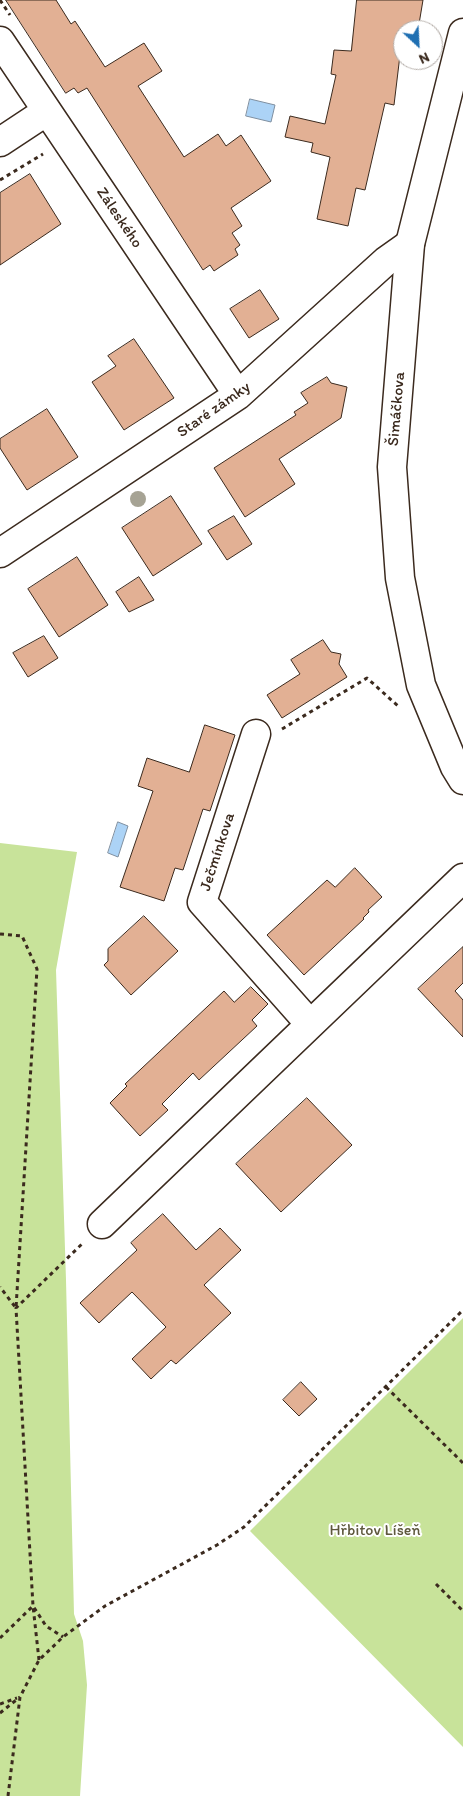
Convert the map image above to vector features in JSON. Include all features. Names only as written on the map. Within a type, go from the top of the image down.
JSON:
[{"type":"street","name":"Šimáčkova","points":[[463,33],[410,244],[392,466],[400,578],[421,686],[455,767],[463,780]]},
{"type":"street","name":"Záleského","points":[[0,41],[238,396]]},
{"type":"street","points":[[0,142],[47,111]]},
{"type":"street","name":"Staré zámky","points":[[0,553],[238,396],[386,261],[410,244]]},
{"type":"street","name":"Ječmínkova","points":[[256,734],[202,902],[310,1024]]},
{"type":"street","points":[[102,1224],[463,878]]},
{"type":"path","points":[[0,180],[50,149]]},
{"type":"path","points":[[256,734],[268,738],[367,678],[401,709]]},
{"type":"path","points":[[0,934],[22,936],[37,969],[16,1308],[33,1606],[39,1660]]},
{"type":"path","points":[[16,1308],[102,1224]]},
{"type":"path","points":[[0,1287],[16,1308]]},
{"type":"path","points":[[8,1796],[20,1696],[39,1660],[63,1637],[105,1606],[216,1545],[244,1527],[463,1310]]},
{"type":"path","points":[[386,1386],[463,1464]]},
{"type":"path","points":[[436,1584],[463,1611]]},
{"type":"path","points":[[33,1606],[46,1626],[63,1637]]},
{"type":"path","points":[[0,1638],[33,1606]]},
{"type":"path","points":[[0,1704],[20,1696]]},
{"type":"path","points":[[0,1713],[20,1696]]},
{"type":"green space","points":[[0,843],[77,852],[56,970],[74,1614],[83,1641],[87,1685],[80,1796],[0,1796]]},
{"type":"green space","name":"Hřbitov Líšeň","points":[[463,1318],[463,1747],[250,1531]]},
{"type":"water","points":[[250,99],[275,105],[271,122],[246,116]]},
{"type":"water","points":[[118,822],[128,826],[118,857],[108,853]]},
{"type":"building","points":[[6,0],[56,0],[71,24],[75,21],[105,67],[144,43],[162,71],[138,86],[184,157],[218,134],[226,146],[241,135],[271,181],[231,208],[242,226],[232,233],[240,245],[235,249],[238,255],[214,271],[210,265],[203,270],[87,88],[78,93],[74,88],[66,93]]},
{"type":"building","points":[[357,0],[423,0],[420,20],[393,20],[393,70],[398,70],[394,105],[385,103],[365,190],[356,188],[348,226],[317,219],[330,157],[311,152],[313,143],[285,137],[290,116],[325,124],[336,75],[331,74],[334,50],[351,51]]},
{"type":"building","points":[[30,174],[61,224],[0,265],[0,193]]},
{"type":"building","points":[[260,290],[279,319],[249,338],[230,309]]},
{"type":"building","points":[[134,339],[174,398],[124,430],[92,382],[116,366],[108,356]]},
{"type":"building","points":[[327,377],[331,383],[347,387],[341,418],[279,459],[295,484],[245,517],[214,468],[296,415],[294,412],[308,403],[301,393]]},
{"type":"building","points":[[47,409],[78,457],[27,490],[0,448],[0,439]]},
{"type":"building","points":[[171,496],[202,544],[153,576],[122,528]]},
{"type":"building","points":[[234,516],[252,544],[227,560],[208,531]]},
{"type":"building","points":[[77,557],[108,605],[59,637],[28,589]]},
{"type":"building","points":[[139,577],[154,600],[129,612],[116,592]]},
{"type":"building","points":[[44,636],[58,658],[28,677],[13,653]]},
{"type":"building","points":[[323,640],[331,652],[341,654],[339,664],[347,677],[282,718],[267,695],[300,674],[291,660]]},
{"type":"building","points":[[205,725],[235,735],[210,811],[203,809],[183,870],[175,868],[164,901],[120,887],[153,791],[138,786],[147,758],[189,772]]},
{"type":"building","points":[[355,868],[382,897],[368,910],[369,912],[364,919],[304,975],[267,935],[327,880],[335,887]]},
{"type":"building","points":[[144,916],[178,951],[131,995],[104,965],[108,961],[108,949]]},
{"type":"building","points":[[463,947],[463,983],[455,991],[463,1000],[463,1037],[418,989]]},
{"type":"building","points":[[251,987],[268,1004],[252,1020],[257,1026],[199,1080],[193,1073],[162,1104],[168,1110],[140,1136],[110,1103],[127,1086],[125,1084],[224,991],[234,1002]]},
{"type":"building","points":[[307,1098],[352,1145],[281,1212],[236,1164]]},
{"type":"building","points":[[163,1214],[196,1250],[220,1228],[241,1250],[204,1285],[231,1313],[176,1364],[171,1360],[151,1379],[132,1359],[166,1327],[132,1292],[99,1323],[80,1303],[137,1250],[131,1243]]},
{"type":"building","points":[[301,1382],[317,1399],[299,1416],[283,1400]]}]
